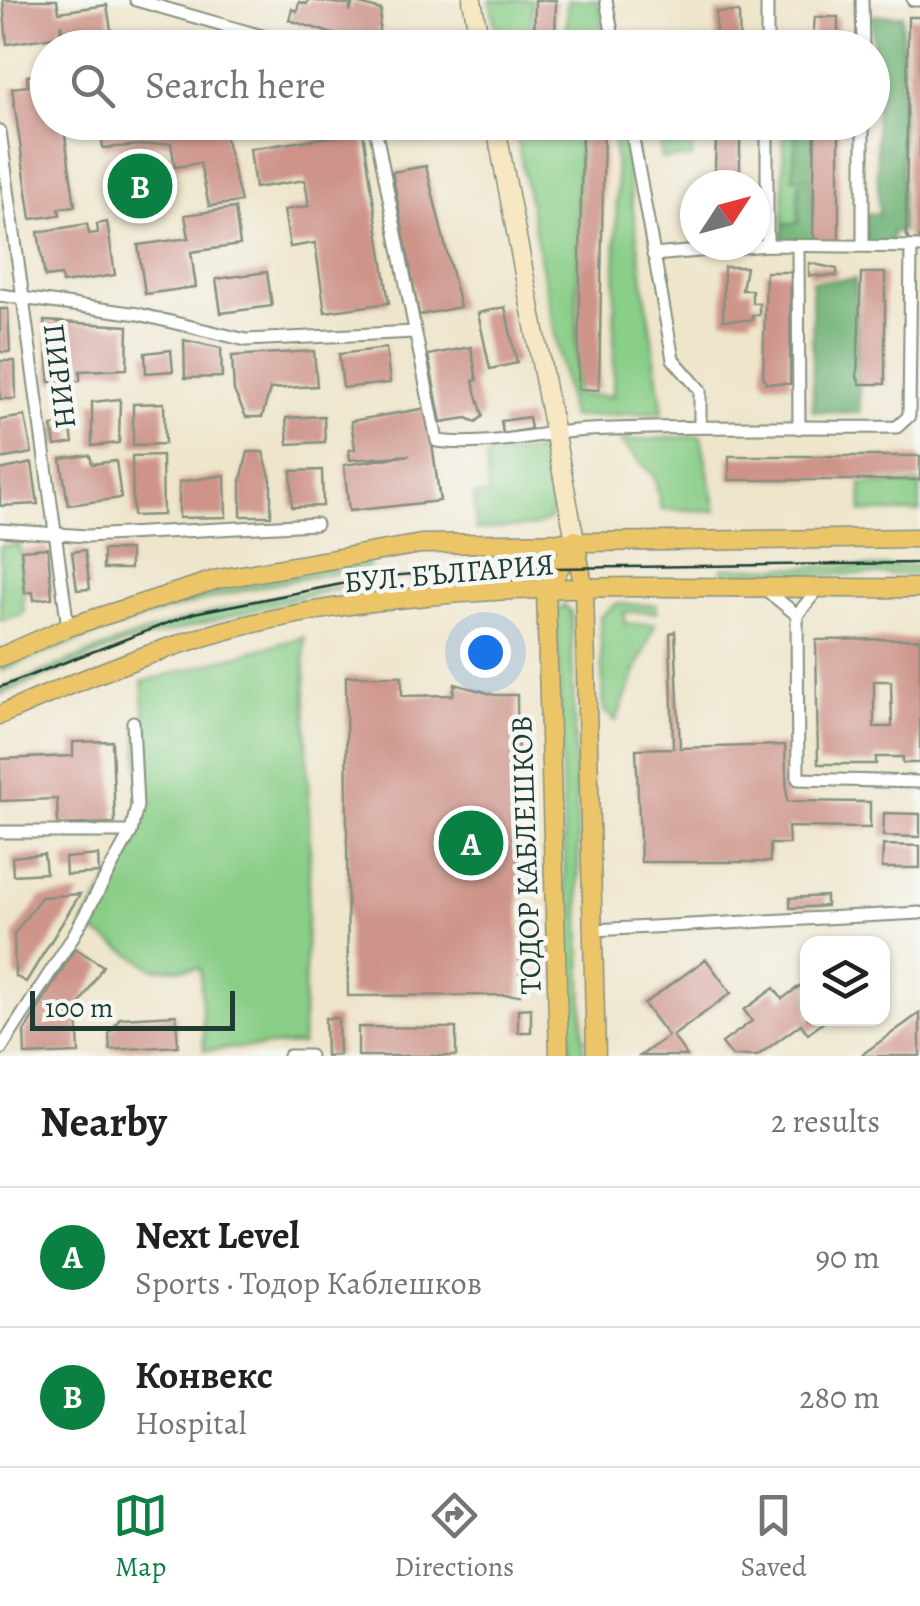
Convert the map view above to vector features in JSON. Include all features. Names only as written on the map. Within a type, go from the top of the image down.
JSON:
[{"type":"main road","points":[[472,0],[478,30]]},
{"type":"main road","points":[[498,140],[584,590],[596,1056]]},
{"type":"main road","name":"БУЛ. БЪЛГАРИЯ","points":[[0,657],[68,627],[218,578],[420,544],[920,538]]},
{"type":"main road","points":[[546,592],[575,540]]},
{"type":"main road","name":"БУЛ. БЪЛГАРИЯ","points":[[0,715],[84,678],[227,630],[428,596],[584,590],[920,588]]},
{"type":"main road","name":"ТОДОР КАБЛЕШКОВ","points":[[546,592],[559,1056]]},
{"type":"street","points":[[136,0],[182,7],[250,30]]},
{"type":"street","points":[[606,0],[612,30]]},
{"type":"street","points":[[766,0],[766,30]]},
{"type":"street","points":[[862,0],[862,30]]},
{"type":"street","name":"ПИРИН","points":[[0,131],[68,627]]},
{"type":"street","points":[[378,140],[437,441],[460,444],[554,432],[700,425],[897,427],[909,416],[915,247],[770,245]]},
{"type":"street","points":[[633,140],[672,359],[700,390],[700,425]]},
{"type":"street","points":[[767,140],[767,170]]},
{"type":"street","points":[[863,140],[863,246]]},
{"type":"street","points":[[798,246],[799,428]]},
{"type":"street","points":[[653,255],[680,253]]},
{"type":"street","points":[[0,294],[138,314],[246,340],[415,332]]},
{"type":"street","points":[[0,530],[176,534],[228,526],[316,524]]},
{"type":"street","points":[[818,589],[798,615],[798,779],[920,782]]},
{"type":"street","points":[[764,590],[798,615]]},
{"type":"street","points":[[0,1050],[71,940],[131,832],[137,806],[133,722]]},
{"type":"street","points":[[0,832],[131,832]]},
{"type":"street","points":[[593,930],[920,913]]},
{"type":"street","points":[[289,1056],[310,1055]]},
{"type":"green space","points":[[490,0],[532,0],[531,30],[496,30]]},
{"type":"green space","points":[[567,0],[598,0],[603,30],[566,30]]},
{"type":"green space","points":[[902,15],[902,231],[892,232],[892,244],[866,244],[866,214],[879,214],[876,140],[890,140],[890,30],[872,30],[872,16]]},
{"type":"green space","points":[[517,140],[579,140],[576,395],[613,396],[617,184],[613,140],[623,140],[663,412],[571,417]]},
{"type":"green space","points":[[660,140],[691,140],[692,158],[661,159]]},
{"type":"green space","points":[[784,140],[795,140],[793,177],[812,177],[812,182],[799,183],[798,224],[783,224]]},
{"type":"green space","points":[[796,140],[815,140],[815,177],[793,178]]},
{"type":"green space","points":[[812,182],[815,241],[781,245],[783,224],[798,223],[799,183]]},
{"type":"green space","points":[[855,279],[860,413],[813,411],[812,281]]},
{"type":"green space","points":[[701,436],[716,511],[661,509],[655,478],[621,441]]},
{"type":"green space","points":[[543,450],[553,501],[550,519],[536,526],[476,530],[474,496],[489,495],[486,457]]},
{"type":"green space","points":[[861,484],[920,484],[920,512],[862,512]]},
{"type":"green space","points":[[20,545],[24,613],[0,621],[0,546]]},
{"type":"green space","points":[[368,560],[369,568],[274,584],[181,607],[0,671],[0,666],[45,647],[181,601]]},
{"type":"green space","points":[[920,566],[920,574],[722,575],[722,568]]},
{"type":"green space","points":[[341,587],[121,645],[0,695],[0,690],[167,625],[253,602]]},
{"type":"green space","points":[[616,604],[656,605],[657,612],[624,612],[625,624],[655,624],[616,721],[604,711],[600,617]]},
{"type":"green space","points":[[564,605],[571,612],[584,1056],[570,1056],[557,613]]},
{"type":"green space","points":[[304,637],[310,850],[302,1044],[204,1050],[200,968],[155,969],[83,925],[132,844],[142,817],[137,726],[145,722],[142,682]]},
{"type":"building","points":[[3,0],[57,0],[59,12],[107,5],[111,30],[62,30],[61,24],[60,30],[30,30],[30,41],[7,44]]},
{"type":"building","points":[[308,0],[350,5],[350,12],[353,2],[381,10],[379,30],[320,30],[289,20],[299,2],[307,4]]},
{"type":"building","points":[[535,0],[556,0],[555,30],[534,30]]},
{"type":"building","points":[[716,12],[739,12],[740,30],[716,30]]},
{"type":"building","points":[[815,17],[838,17],[838,30],[814,30]]},
{"type":"building","points":[[908,17],[920,17],[920,241],[909,241],[906,233]]},
{"type":"building","points":[[30,76],[30,140],[66,140],[75,206],[59,208],[60,215],[31,219],[12,88],[28,86]]},
{"type":"building","points":[[102,140],[226,140],[241,202],[209,206],[200,163],[175,167],[171,143],[103,148]]},
{"type":"building","points":[[310,140],[364,140],[389,303],[325,312],[315,243],[290,247],[284,210],[309,206],[305,180],[255,188],[250,149]]},
{"type":"building","points":[[582,140],[604,140],[599,390],[578,389]]},
{"type":"building","points":[[716,140],[740,140],[740,170],[715,170]]},
{"type":"building","points":[[815,140],[839,140],[839,241],[816,241]]},
{"type":"building","points":[[158,162],[164,202],[151,204],[152,210],[128,213],[122,174],[146,170],[145,164]]},
{"type":"building","points":[[426,166],[460,307],[419,315],[392,172]]},
{"type":"building","points":[[235,208],[240,245],[191,252],[196,287],[145,294],[138,245],[189,238],[185,215]]},
{"type":"building","points":[[107,222],[115,275],[62,283],[61,275],[45,277],[38,232],[87,224],[89,234],[98,233],[97,224]]},
{"type":"building","points":[[809,263],[837,269],[837,276],[809,276]]},
{"type":"building","points":[[724,267],[746,267],[742,290],[752,290],[752,303],[759,303],[759,315],[752,315],[752,320],[723,320]]},
{"type":"building","points":[[267,272],[272,306],[221,313],[216,279]]},
{"type":"building","points":[[766,272],[791,272],[790,384],[766,383],[763,376]]},
{"type":"building","points":[[861,273],[885,273],[885,384],[860,384],[857,377]]},
{"type":"building","points":[[505,307],[517,363],[490,369],[478,313]]},
{"type":"building","points":[[0,309],[8,309],[10,352],[0,352]]},
{"type":"building","points":[[44,321],[128,326],[127,369],[80,371],[80,381],[50,382]]},
{"type":"building","points":[[184,340],[221,348],[222,377],[185,378]]},
{"type":"building","points":[[471,347],[477,380],[473,381],[483,416],[476,422],[467,418],[441,422],[428,355]]},
{"type":"building","points":[[386,348],[390,383],[343,388],[339,354]]},
{"type":"building","points":[[171,350],[173,371],[146,373],[145,353]]},
{"type":"building","points":[[314,351],[317,386],[270,389],[262,417],[246,417],[234,391],[232,356]]},
{"type":"building","points":[[0,361],[15,361],[16,399],[0,399]]},
{"type":"building","points":[[120,399],[119,443],[92,446],[92,402]]},
{"type":"building","points":[[164,403],[165,444],[133,445],[133,404]]},
{"type":"building","points":[[427,408],[440,501],[349,511],[344,465],[410,455],[350,460],[349,450],[355,449],[351,421]]},
{"type":"building","points":[[25,416],[32,453],[0,459],[0,420]]},
{"type":"building","points":[[324,416],[325,442],[288,444],[286,418]]},
{"type":"building","points":[[529,417],[531,429],[503,434],[501,421]]},
{"type":"building","points":[[70,423],[73,443],[55,446],[52,426]]},
{"type":"building","points":[[248,452],[263,452],[271,480],[271,516],[241,516],[241,480]]},
{"type":"building","points":[[90,455],[92,464],[116,461],[121,498],[68,505],[61,459]]},
{"type":"building","points":[[162,455],[163,515],[133,516],[132,456]]},
{"type":"building","points":[[729,456],[920,456],[920,480],[729,480]]},
{"type":"building","points":[[32,463],[38,504],[0,506],[0,470]]},
{"type":"building","points":[[322,470],[323,506],[292,507],[291,471]]},
{"type":"building","points":[[225,475],[226,517],[179,518],[179,482]]},
{"type":"building","points":[[48,548],[52,598],[34,600],[33,592],[25,593],[21,550]]},
{"type":"building","points":[[85,550],[90,589],[77,590],[72,552]]},
{"type":"building","points":[[103,550],[130,550],[130,569],[103,569]]},
{"type":"building","points":[[675,631],[680,748],[785,745],[787,801],[870,802],[870,828],[788,827],[789,844],[770,844],[770,862],[641,862],[636,749],[673,748],[670,634]]},
{"type":"building","points":[[920,639],[920,763],[903,763],[903,757],[876,757],[876,764],[818,764],[816,640]],"holes":[[[874,681],[891,681],[892,727],[874,727]]]},
{"type":"building","points":[[346,676],[402,676],[402,696],[453,695],[455,684],[495,695],[517,695],[520,995],[348,996]]},
{"type":"building","points":[[112,741],[115,823],[58,825],[57,799],[0,801],[0,759],[73,756],[73,742]]},
{"type":"building","points":[[884,813],[920,814],[920,837],[883,836]]},
{"type":"building","points":[[883,845],[920,846],[920,868],[882,868]]},
{"type":"building","points":[[44,854],[46,873],[13,875],[12,857]]},
{"type":"building","points":[[98,855],[99,873],[66,875],[65,858]]},
{"type":"building","points":[[80,894],[26,982],[15,976],[14,934],[41,897]]},
{"type":"building","points":[[826,896],[826,906],[790,908],[790,898]]},
{"type":"building","points":[[75,948],[103,966],[77,1009],[79,1053],[25,1055],[24,1032]]},
{"type":"building","points":[[706,959],[731,993],[673,1036],[687,1056],[640,1056],[668,1036],[644,1004]]},
{"type":"building","points":[[800,986],[800,1025],[757,1056],[732,1056],[722,1043],[752,1021],[744,1010],[774,988],[782,999]]},
{"type":"building","points":[[531,1008],[531,1032],[518,1032],[518,1009]]},
{"type":"building","points":[[920,1013],[920,1056],[860,1056]]},
{"type":"building","points":[[176,1015],[178,1046],[110,1050],[109,1034],[120,1018]]},
{"type":"building","points":[[325,1018],[338,1018],[339,1055],[326,1056]]},
{"type":"building","points":[[802,1026],[818,1026],[808,1034]]},
{"type":"building","points":[[358,1027],[456,1028],[456,1056],[358,1056]]},
{"type":"tram line","points":[[0,687],[194,613],[377,577],[475,569],[920,563]]},
{"type":"place","name":"Конвекс","points":[[140,186]]},
{"type":"place","name":"Next Level","points":[[471,843]]}]
